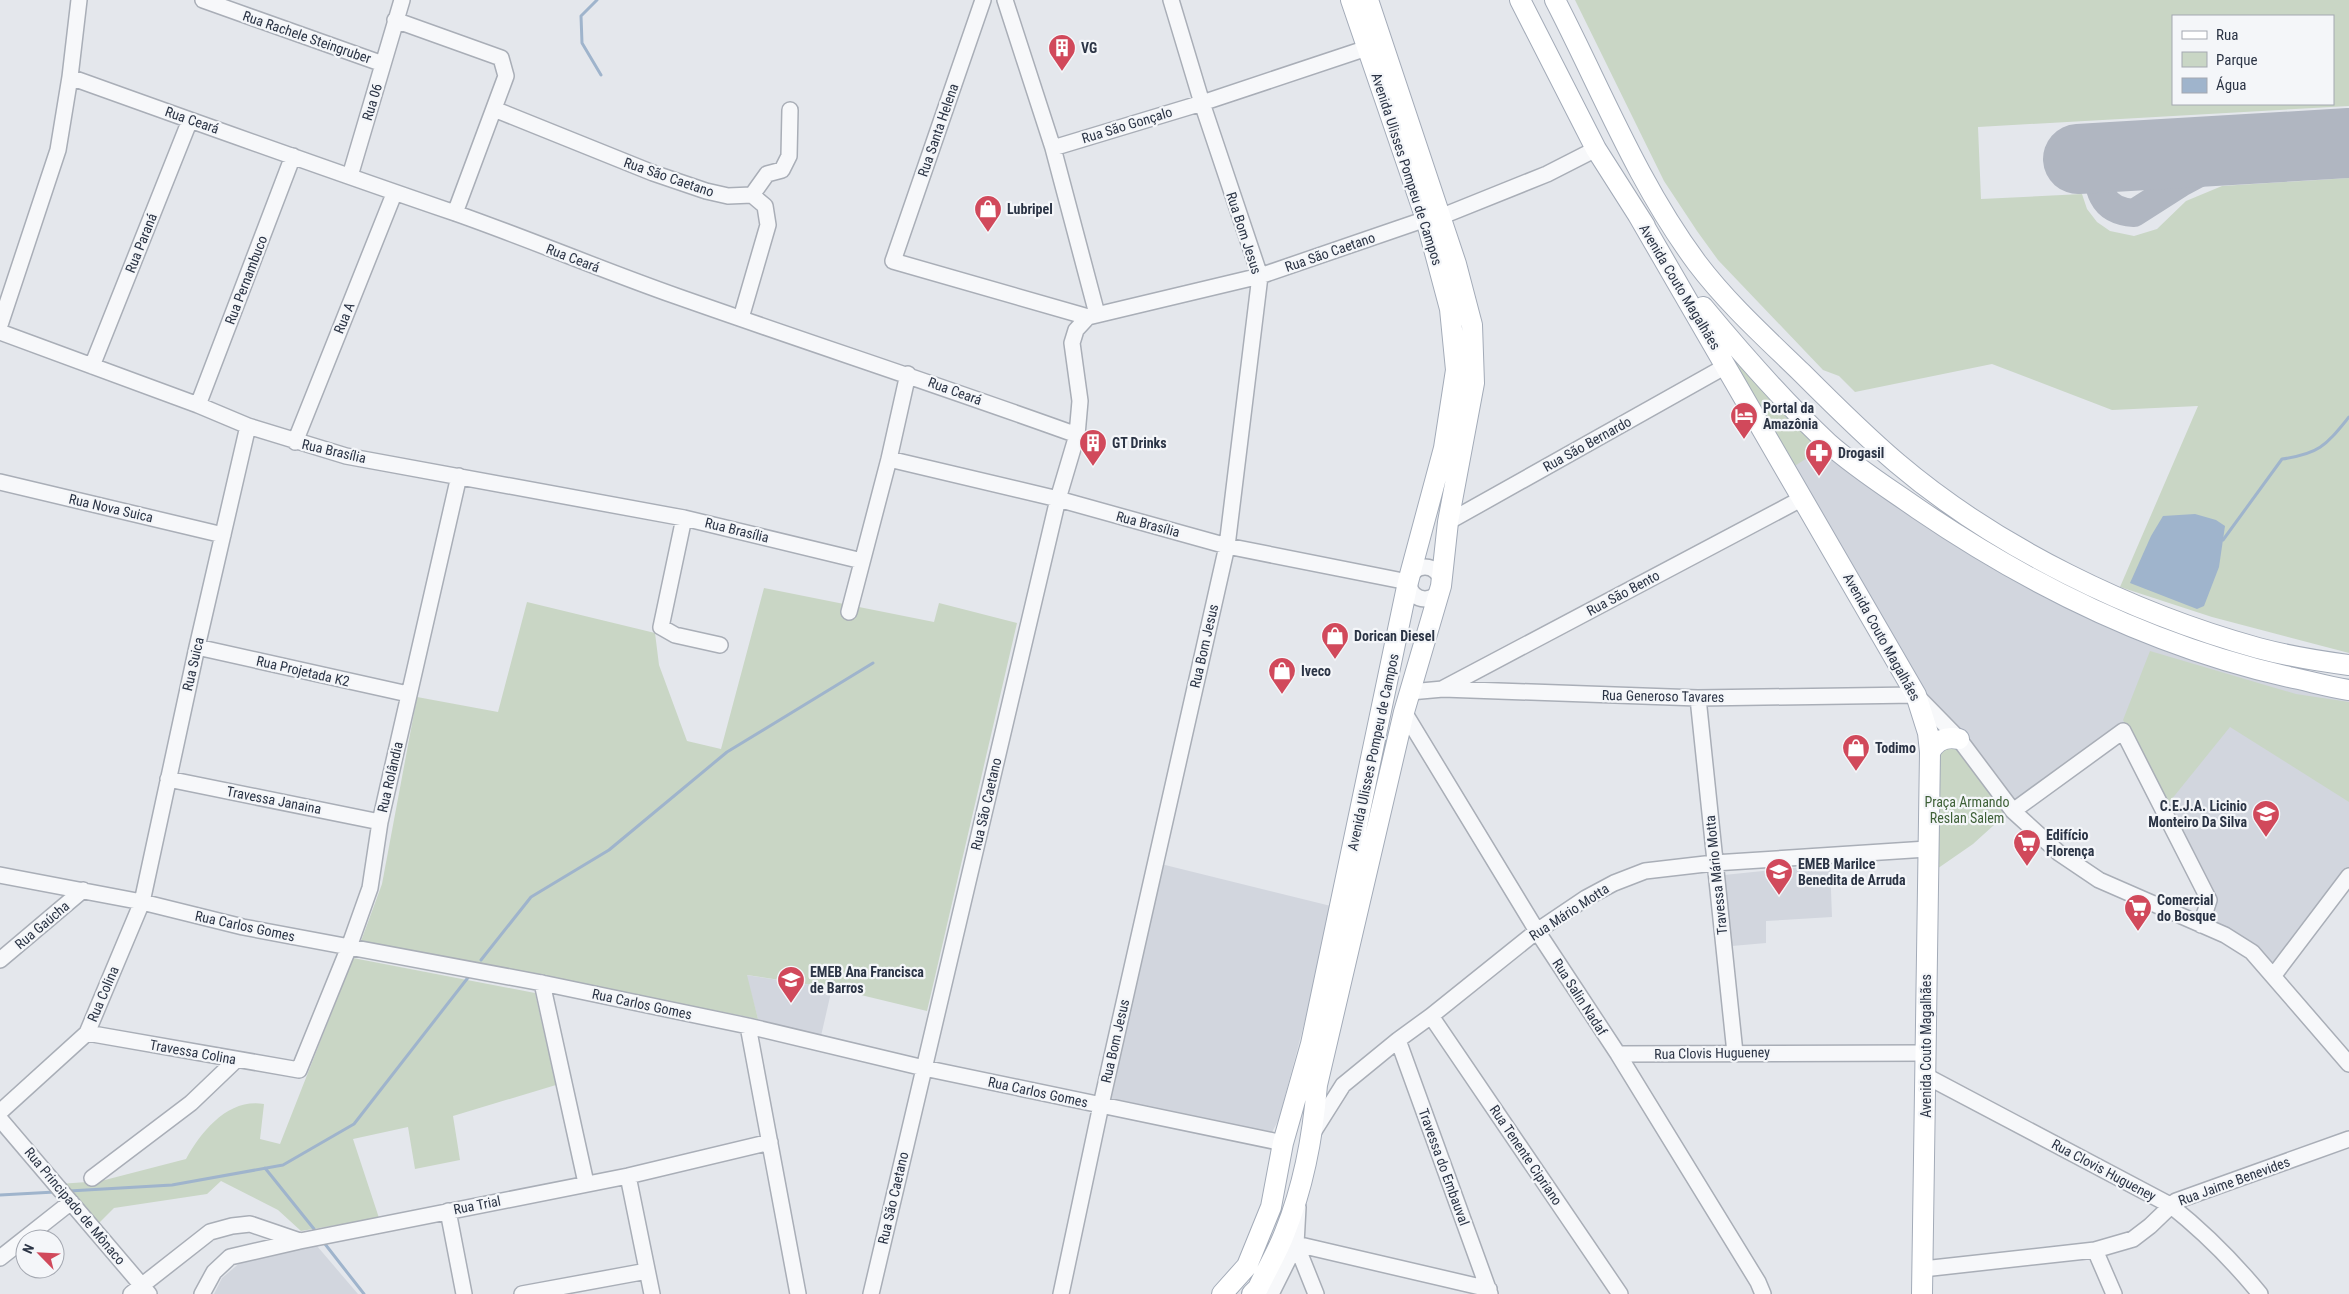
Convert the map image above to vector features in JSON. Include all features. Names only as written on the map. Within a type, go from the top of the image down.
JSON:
[{"type":"main road","name":"Avenida Ulisses Pompeu de Campos","points":[[1252,1294],[1258,1288],[1285,1234],[1297,1200],[1314,1131],[1317,1085],[1404,712],[1441,586],[1448,522],[1474,383],[1472,325],[1456,264],[1433,218],[1367,48],[1351,0]]},
{"type":"main road","name":"Avenida Ulisses Pompeu de Campos","points":[[1222,1294],[1247,1266],[1271,1208],[1283,1143],[1311,1044],[1408,582],[1444,448],[1456,370],[1450,309],[1433,218],[1368,0]]},
{"type":"main road","points":[[1520,0],[1596,149],[1638,215],[1698,300],[1735,346],[1809,423],[1842,454],[1932,518],[2044,584],[2096,612],[2166,641],[2238,666],[2349,690]]},
{"type":"main road","points":[[1555,0],[1626,148],[1659,206],[1697,263],[1740,313],[1897,463],[1993,533],[2038,558],[2116,596],[2174,620],[2259,648],[2299,658],[2349,665]]},
{"type":"main road","name":"Avenida Couto Magalhães","points":[[1638,215],[1916,695],[1928,733],[1930,752],[1927,849],[1926,1076],[1922,1294]]},
{"type":"main road","points":[[1930,752],[1934,744],[1943,739],[1951,737],[1959,739]]},
{"type":"main road","points":[[1283,1143],[1294,1146],[1305,1144],[1314,1131]]},
{"type":"street","points":[[0,326],[58,150],[70,77],[79,0]]},
{"type":"street","name":"Rua Rachele Steingruber","points":[[203,0],[383,64]]},
{"type":"street","name":"Rua 06","points":[[350,176],[402,0]]},
{"type":"street","name":"Rua Santa Helena","points":[[893,261],[983,0]]},
{"type":"street","points":[[1005,0],[1053,148],[1092,316]]},
{"type":"street","name":"Rua Bom Jesus","points":[[1062,1294],[1100,1105],[1227,546],[1260,276],[1202,102],[1171,0]]},
{"type":"street","points":[[395,20],[501,58],[506,76],[455,213]]},
{"type":"street","name":"Rua São Gonçalo","points":[[1053,148],[1367,48]]},
{"type":"street","name":"Rua Ceará","points":[[70,77],[350,176],[394,194],[455,213],[675,296],[908,374],[1077,435]]},
{"type":"street","name":"Rua São Caetano","points":[[494,109],[653,173],[688,185],[728,196],[752,196]]},
{"type":"street","points":[[741,318],[768,225],[764,206],[752,196],[767,174],[782,170],[789,156],[790,110]]},
{"type":"street","name":"Rua Paraná","points":[[92,366],[190,120]]},
{"type":"street","name":"Rua São Caetano","points":[[871,1294],[1058,499],[1077,435],[1080,401],[1072,343],[1076,330],[1092,316],[1260,276],[1433,218],[1547,174],[1596,149]]},
{"type":"street","name":"Rua Pernambuco","points":[[198,405],[293,156]]},
{"type":"street","name":"Rua A","points":[[294,442],[394,194]]},
{"type":"street","name":"Rua São Caetano","points":[[893,261],[1092,316]]},
{"type":"street","name":"Rua Brasília","points":[[0,332],[198,405],[248,426],[294,442],[346,456],[684,518],[862,561]]},
{"type":"street","name":"Rua São Bernardo","points":[[1448,522],[1726,366]]},
{"type":"street","points":[[849,612],[889,459],[908,374]]},
{"type":"street","name":"Rua Suica","points":[[142,902],[196,647],[248,426]]},
{"type":"street","name":"Rua Brasília","points":[[889,459],[1058,499],[1227,546],[1408,582]]},
{"type":"street","name":"Rua Rolândia","points":[[299,1070],[350,947],[370,888],[380,822],[459,476]]},
{"type":"street","name":"Rua Nova Suica","points":[[0,482],[222,535]]},
{"type":"street","name":"Rua São Bento","points":[[1443,688],[1803,498]]},
{"type":"street","points":[[684,518],[661,627],[675,635],[720,645]]},
{"type":"street","points":[[1426,567],[1433,569],[1439,575],[1441,586],[1435,596],[1422,600],[1414,596],[1410,591],[1408,582],[1417,568],[1426,567]]},
{"type":"street","name":"Rua Projetada K2","points":[[196,647],[408,694]]},
{"type":"street","name":"Rua Generoso Tavares","points":[[1410,692],[1443,688],[1698,698],[1916,695]]},
{"type":"street","points":[[1916,695],[1959,739],[2013,811],[2059,853],[2092,876],[2225,935],[2252,952],[2274,975],[2349,1064]]},
{"type":"street","name":"Travessa Mário Motta","points":[[1698,698],[1714,863],[1736,1053]]},
{"type":"street","name":"Rua Salin Nadaf","points":[[1404,712],[1537,931],[1618,1054],[1760,1288]]},
{"type":"street","points":[[2013,811],[2123,731],[2209,900],[2201,925]]},
{"type":"street","name":"Travessa Janaina","points":[[168,779],[380,822]]},
{"type":"street","name":"Rua Mário Motta","points":[[1314,1131],[1343,1085],[1537,931],[1586,898],[1645,871],[1714,863],[1927,849]]},
{"type":"street","name":"Rua Carlos Gomes","points":[[0,876],[142,902],[242,927],[542,983],[748,1026],[924,1068],[1283,1143]]},
{"type":"street","points":[[2274,975],[2349,876]]},
{"type":"street","name":"Rua Gaúcha","points":[[0,960],[83,890]]},
{"type":"street","name":"Rua Colina","points":[[0,1112],[87,1034],[142,902]]},
{"type":"street","points":[[542,983],[586,1184]]},
{"type":"street","name":"Rua Tenente Cipriano","points":[[1431,1016],[1620,1294]]},
{"type":"street","points":[[748,1026],[798,1294]]},
{"type":"street","name":"Travessa Colina","points":[[87,1034],[299,1070]]},
{"type":"street","name":"Travessa do Embauval","points":[[1398,1040],[1490,1292]]},
{"type":"street","name":"Rua Clovis Hugueney","points":[[1618,1054],[1926,1052]]},
{"type":"street","points":[[92,1178],[191,1103],[236,1060]]},
{"type":"street","name":"Rua Clovis Hugueney","points":[[1926,1076],[2170,1205],[2203,1231],[2232,1259],[2260,1294]]},
{"type":"street","points":[[1317,1085],[1329,1089],[1343,1085]]},
{"type":"street","name":"Rua Principado de Mônaco","points":[[0,1119],[57,1185],[141,1291]]},
{"type":"street","name":"Rua Jaime Benevides","points":[[1922,1269],[2096,1250],[2132,1238],[2150,1226],[2176,1201],[2349,1139]]},
{"type":"street","name":"Rua Trial","points":[[202,1294],[214,1272],[230,1257],[300,1241],[628,1176],[770,1142]]},
{"type":"street","points":[[628,1176],[652,1294]]},
{"type":"street","points":[[0,1258],[69,1200]]},
{"type":"street","points":[[1270,1294],[1296,1244],[1299,1211],[1297,1200]]},
{"type":"street","points":[[448,1211],[464,1294]]},
{"type":"street","points":[[141,1291],[210,1232],[232,1226],[250,1224],[300,1241]]},
{"type":"street","points":[[1296,1244],[1490,1292]]},
{"type":"street","points":[[1296,1244],[1316,1294]]},
{"type":"street","points":[[2096,1250],[2114,1294]]},
{"type":"street","points":[[522,1294],[647,1270]]},
{"type":"shaded area","points":[[1706,317],[1811,431],[2041,591],[2349,695],[2349,870],[2273,969],[2206,920],[2213,897],[2126,724],[2013,805],[1924,697]]},
{"type":"shaded area","points":[[1161,864],[1335,907],[1279,1119],[1270,1136],[1107,1102]]},
{"type":"shaded area","name":"EMEB Marilce Benedita de Arruda","points":[[1830,864],[1832,917],[1766,921],[1766,943],[1732,946],[1724,875]]},
{"type":"shaded area","name":"EMEB Ana Francisca de Barros","points":[[746,975],[832,988],[821,1036],[758,1019]]},
{"type":"shaded area","points":[[317,1246],[358,1294],[214,1294],[222,1278],[242,1261]]},
{"type":"green space","points":[[1575,0],[2349,0],[2349,106],[1978,127],[1981,199],[2082,194],[2087,209],[2097,222],[2110,231],[2134,236],[2157,229],[2186,201],[2222,186],[2349,178],[2349,653],[2212,617],[2120,587],[2198,406],[2112,410],[1992,364],[1855,392],[1839,376],[1823,370],[1718,260],[1664,181]]},
{"type":"green space","points":[[1722,345],[1821,449],[1790,469]]},
{"type":"green space","points":[[764,588],[934,622],[939,603],[1017,623],[927,1011],[832,988],[747,975],[758,1019],[361,941],[382,884],[417,697],[498,712],[527,602],[655,633],[659,665],[687,741],[721,749]]},
{"type":"green space","points":[[2150,651],[2296,694],[2349,702],[2349,802],[2230,727],[2167,805],[2123,720]]},
{"type":"green space","name":"Praça Armando Reslan Salem","points":[[1950,747],[1959,749],[2005,815],[1973,844],[1934,871],[1939,823],[1938,754],[1941,749]]},
{"type":"green space","points":[[353,958],[535,993],[556,1085],[453,1116],[460,1160],[415,1169],[408,1127],[353,1139],[379,1218],[301,1231],[278,1210],[221,1181],[207,1194],[114,1208],[98,1224],[59,1184],[101,1181],[186,1159],[200,1137],[218,1118],[239,1106],[251,1103],[264,1104],[260,1139],[280,1144]]},
{"type":"water","points":[[2195,514],[2216,520],[2225,526],[2219,567],[2204,606],[2197,609],[2130,583],[2151,536],[2163,516]]},
{"type":"waterway","points":[[597,0],[581,16],[582,43],[601,75]]},
{"type":"waterway","points":[[2223,540],[2282,459],[2305,454],[2321,447],[2349,417]]},
{"type":"waterway","points":[[481,960],[531,897],[609,850],[727,752],[873,663]]},
{"type":"waterway","points":[[69,1191],[172,1185],[283,1165],[354,1124],[470,975]]},
{"type":"waterway","points":[[265,1168],[314,1229]]},
{"type":"waterway","points":[[0,1195],[55,1192]]},
{"type":"waterway","points":[[325,1244],[364,1294]]},
{"type":"taxiway","points":[[2096,158],[2100,188],[2107,202],[2114,208],[2134,213],[2181,183],[2211,167],[2265,148]]},
{"type":"runway","points":[[2078,159],[2349,143]]},
{"type":"place","name":"VG","points":[[1062,72]]},
{"type":"place","name":"Lubripel","points":[[988,233]]},
{"type":"place","name":"Portal da Amazônia","points":[[1744,440]]},
{"type":"place","name":"GT Drinks","points":[[1093,467]]},
{"type":"place","name":"Drogasil","points":[[1819,477]]},
{"type":"place","name":"Dorican Diesel","points":[[1335,660]]},
{"type":"place","name":"Iveco","points":[[1282,695]]},
{"type":"place","name":"Todimo","points":[[1856,772]]},
{"type":"place","name":"C.E.J.A. Licinio Monteiro Da Silva","points":[[2266,838]]},
{"type":"place","name":"Edifício Florença","points":[[2027,867]]},
{"type":"place","name":"EMEB Marilce Benedita de Arruda","points":[[1779,896]]},
{"type":"place","name":"Comercial do Bosque","points":[[2138,932]]},
{"type":"place","name":"EMEB Ana Francisca de Barros","points":[[791,1004]]}]
